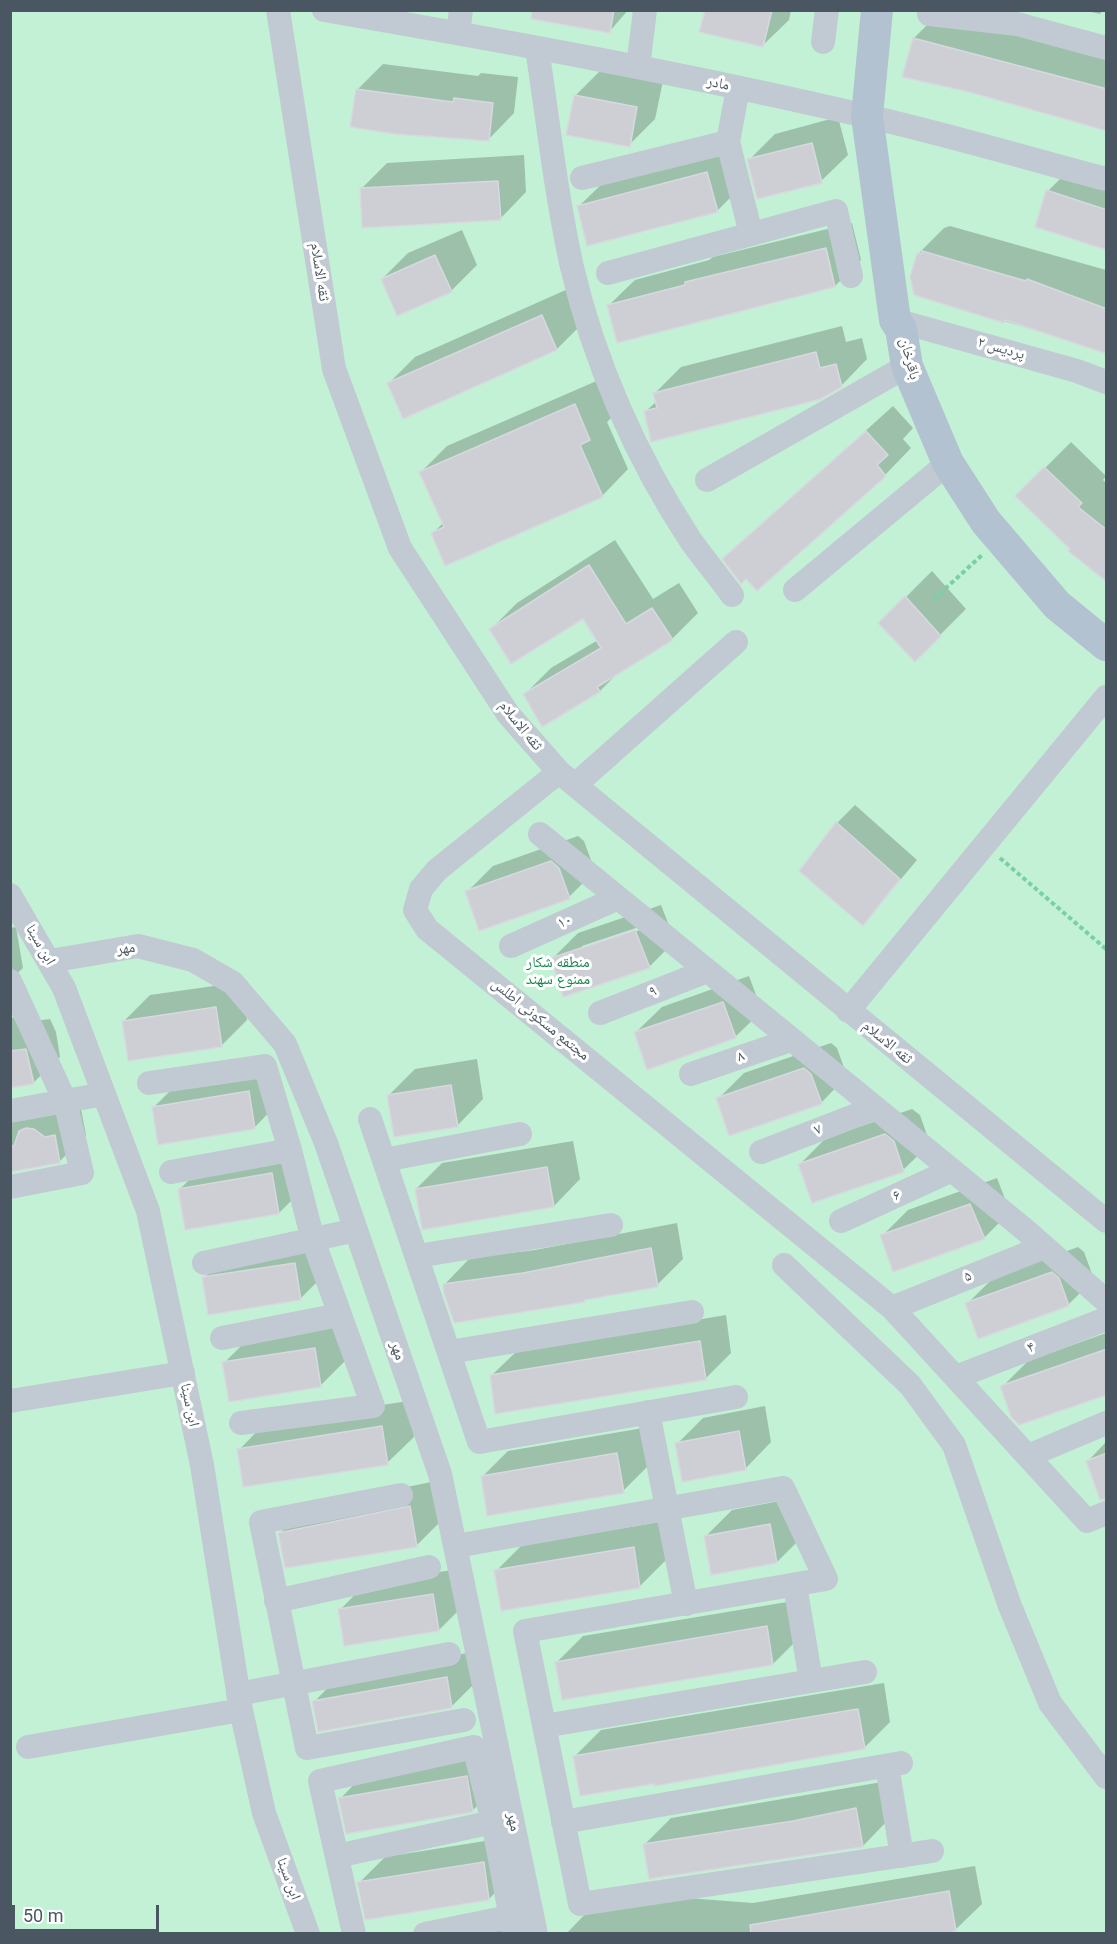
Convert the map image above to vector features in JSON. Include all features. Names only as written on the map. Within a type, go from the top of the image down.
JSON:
[{"type":"main road","name":"باقرخان","points":[[877,10],[867,116],[895,320],[901,329],[907,366],[948,464],[1000,538],[1057,605],[1107,645]]},
{"type":"street","name":"ثقه الاسلام","points":[[278,10],[334,369],[400,548],[508,714],[567,778],[848,1011],[1103,1210]]},
{"type":"street","name":"مادر","points":[[324,10],[459,22],[537,48],[867,116],[1107,179]]},
{"type":"street","points":[[638,67],[645,10]]},
{"type":"street","points":[[823,42],[826,10]]},
{"type":"street","points":[[929,14],[1018,17],[1107,48]]},
{"type":"street","points":[[537,48],[573,268],[598,355],[631,430],[660,486],[691,540],[732,595]]},
{"type":"street","points":[[738,88],[728,142],[751,234]]},
{"type":"street","points":[[582,177],[728,142]]},
{"type":"street","points":[[608,273],[836,211],[851,276]]},
{"type":"street","name":"پردیس ۲","points":[[895,320],[1107,381]]},
{"type":"street","points":[[707,480],[907,366]]},
{"type":"street","points":[[795,590],[948,464]]},
{"type":"street","points":[[567,778],[736,642]]},
{"type":"street","points":[[848,1011],[1107,697]]},
{"type":"street","name":"مجتمع مسکونی اطلس","points":[[567,778],[437,870],[421,889],[415,910],[437,939],[530,1011],[892,1308]]},
{"type":"street","points":[[540,834],[952,1170],[1107,1301]]},
{"type":"street","name":"ابن سینا","points":[[10,895],[64,988],[148,1211],[202,1464],[240,1702],[264,1813],[308,1934]]},
{"type":"street","name":"۱۰","points":[[511,946],[618,898]]},
{"type":"street","name":"مهر","points":[[50,961],[138,946],[193,960],[233,983],[285,1044],[326,1143],[440,1474],[536,1934]]},
{"type":"street","name":"۹","points":[[600,1013],[706,971]]},
{"type":"street","points":[[10,1186],[82,1173],[65,1101],[13,994]]},
{"type":"street","name":"۸","points":[[691,1074],[790,1040]]},
{"type":"street","points":[[149,1083],[265,1066],[313,1240],[373,1406],[241,1423]]},
{"type":"street","points":[[10,1111],[104,1094]]},
{"type":"street","name":"۷","points":[[761,1152],[875,1108]]},
{"type":"street","points":[[370,1119],[479,1442],[736,1396]]},
{"type":"street","points":[[384,1160],[520,1134]]},
{"type":"street","points":[[171,1172],[290,1150]]},
{"type":"street","name":"۶","points":[[842,1221],[952,1170]]},
{"type":"street","points":[[417,1256],[610,1225]]},
{"type":"street","points":[[204,1263],[356,1230]]},
{"type":"street","name":"۵","points":[[892,1308],[1044,1246]]},
{"type":"street","points":[[784,1264],[910,1385],[954,1445],[1010,1606],[1050,1703],[1107,1777]]},
{"type":"street","points":[[892,1308],[1087,1521],[1107,1513]]},
{"type":"street","points":[[449,1352],[692,1311]]},
{"type":"street","points":[[222,1338],[339,1315]]},
{"type":"street","name":"۴","points":[[956,1377],[1107,1318]]},
{"type":"street","points":[[10,1401],[183,1373]]},
{"type":"street","points":[[648,1412],[686,1604]]},
{"type":"street","points":[[1028,1456],[1107,1423]]},
{"type":"street","points":[[456,1546],[783,1488],[826,1579],[525,1630],[580,1905],[932,1851]]},
{"type":"street","points":[[401,1495],[261,1522],[308,1748],[464,1720]]},
{"type":"street","points":[[276,1601],[429,1567]]},
{"type":"street","points":[[795,1585],[811,1681]]},
{"type":"street","points":[[28,1746],[240,1702],[293,1684],[449,1654]]},
{"type":"street","points":[[544,1726],[865,1672]]},
{"type":"street","points":[[354,1934],[320,1780],[474,1748],[493,1822],[512,1925],[425,1934]]},
{"type":"street","points":[[563,1822],[894,1765],[902,1856]]},
{"type":"street","points":[[337,1856],[493,1822]]},
{"type":"path","points":[[934,599],[1000,538]]},
{"type":"path","points":[[985,845],[1107,949]]},
{"type":"green space","name":"منطقه شکار ممنوع سهند","points":[[11,11],[1106,11],[1106,1933],[11,1934]]},
{"type":"building","points":[[532,10],[614,10],[610,33],[531,19]]},
{"type":"building","points":[[705,10],[772,10],[763,47],[699,32]]},
{"type":"building","points":[[913,38],[1107,89],[1107,131],[969,92],[902,77]]},
{"type":"building","points":[[356,89],[453,102],[454,98],[493,103],[489,141],[395,134],[350,127]]},
{"type":"building","points":[[574,95],[637,107],[630,147],[566,135]]},
{"type":"building","points":[[812,143],[822,183],[757,199],[747,159]]},
{"type":"building","points":[[707,172],[718,212],[587,246],[577,206]]},
{"type":"building","points":[[498,181],[501,220],[362,228],[360,188]]},
{"type":"building","points":[[1046,190],[1107,210],[1107,250],[1035,227]]},
{"type":"building","points":[[826,248],[835,287],[617,343],[607,305],[685,285],[685,282]]},
{"type":"building","points":[[922,251],[1026,281],[1027,279],[1107,309],[1107,354],[1005,320],[1004,323],[914,295],[910,277],[917,253],[921,254]]},
{"type":"building","points":[[435,255],[452,292],[397,316],[381,279]]},
{"type":"building","points":[[542,315],[557,350],[403,419],[387,383]]},
{"type":"building","points":[[816,352],[820,368],[836,364],[842,387],[821,399],[651,442],[644,411],[657,408],[653,393]]},
{"type":"building","points":[[575,404],[590,440],[580,445],[603,497],[445,566],[431,533],[444,527],[419,472]]},
{"type":"building","points":[[866,431],[888,455],[877,465],[886,476],[757,591],[746,579],[741,584],[722,559]]},
{"type":"building","points":[[1044,467],[1082,503],[1078,507],[1107,530],[1107,582],[1068,551],[1070,549],[1015,496]]},
{"type":"building","points":[[589,565],[626,624],[652,608],[673,640],[597,687],[600,692],[542,727],[523,694],[601,648],[583,619],[511,664],[489,629]]},
{"type":"building","points":[[905,596],[941,636],[915,662],[878,623]]},
{"type":"building","points":[[836,822],[900,879],[863,926],[799,871]]},
{"type":"building","points":[[551,861],[559,868],[570,899],[479,931],[465,891]]},
{"type":"building","points":[[635,930],[650,968],[563,997],[551,958]]},
{"type":"building","points":[[723,1002],[736,1038],[647,1070],[634,1032]]},
{"type":"building","points":[[216,1007],[222,1047],[128,1061],[122,1021]]},
{"type":"building","points":[[26,1049],[34,1084],[10,1088],[10,1051]]},
{"type":"building","points":[[804,1068],[811,1074],[822,1104],[729,1136],[716,1098]]},
{"type":"building","points":[[451,1085],[458,1127],[394,1137],[387,1095]]},
{"type":"building","points":[[249,1091],[255,1129],[158,1145],[152,1107]]},
{"type":"building","points":[[26,1128],[34,1129],[45,1137],[55,1135],[60,1163],[10,1172],[10,1146],[14,1146],[19,1131]]},
{"type":"building","points":[[885,1134],[894,1141],[904,1172],[812,1203],[798,1164]]},
{"type":"building","points":[[547,1167],[554,1207],[422,1230],[415,1189]]},
{"type":"building","points":[[272,1173],[279,1214],[185,1230],[178,1189]]},
{"type":"building","points":[[970,1204],[985,1239],[893,1272],[880,1235]]},
{"type":"building","points":[[651,1248],[658,1287],[585,1300],[585,1302],[454,1323],[444,1294],[443,1284],[523,1273]]},
{"type":"building","points":[[295,1263],[301,1300],[208,1315],[202,1277]]},
{"type":"building","points":[[1052,1272],[1059,1278],[1069,1306],[978,1339],[965,1303]]},
{"type":"building","points":[[700,1341],[706,1380],[495,1414],[490,1375]]},
{"type":"building","points":[[315,1348],[321,1387],[229,1402],[222,1362]]},
{"type":"building","points":[[1107,1349],[1107,1395],[1019,1425],[1011,1417],[1000,1386]]},
{"type":"building","points":[[382,1426],[388,1465],[243,1487],[237,1449]]},
{"type":"building","points":[[739,1431],[746,1470],[682,1482],[675,1443]]},
{"type":"building","points":[[617,1453],[624,1493],[487,1516],[481,1476]]},
{"type":"building","points":[[1107,1453],[1107,1499],[1100,1500],[1086,1461]]},
{"type":"building","points":[[410,1506],[417,1547],[285,1568],[278,1533]]},
{"type":"building","points":[[770,1524],[777,1563],[711,1575],[704,1536]]},
{"type":"building","points":[[634,1547],[640,1588],[501,1611],[494,1570]]},
{"type":"building","points":[[433,1594],[439,1631],[344,1646],[338,1609]]},
{"type":"building","points":[[767,1626],[773,1665],[562,1700],[555,1662]]},
{"type":"building","points":[[447,1677],[452,1708],[318,1732],[312,1701]]},
{"type":"building","points":[[858,1709],[865,1749],[655,1786],[654,1784],[580,1796],[573,1756]]},
{"type":"building","points":[[467,1776],[473,1812],[346,1834],[338,1798]]},
{"type":"building","points":[[856,1808],[863,1847],[649,1879],[643,1844],[793,1821]]},
{"type":"building","points":[[484,1862],[489,1900],[365,1920],[357,1882]]},
{"type":"building","points":[[949,1891],[956,1931],[944,1934],[751,1934],[750,1925]]}]
